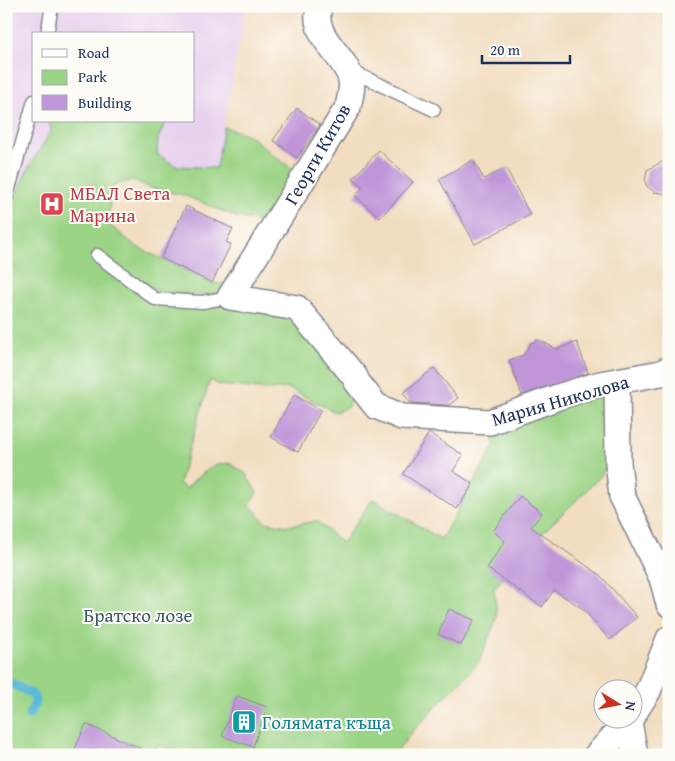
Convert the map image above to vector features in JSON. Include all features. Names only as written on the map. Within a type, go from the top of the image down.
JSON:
[{"type":"street","name":"Георги Китов","points":[[230,297],[348,107],[351,81],[346,69],[320,31],[316,20],[319,6]]},
{"type":"street","name":"Мария Николова","points":[[230,297],[297,308],[355,377],[376,406],[402,417],[490,422],[566,394],[618,380],[661,373],[669,369]]},
{"type":"street","points":[[618,380],[618,463],[622,496],[662,578],[669,604]]},
{"type":"street","points":[[642,701],[648,691],[669,639]]},
{"type":"street","points":[[596,755],[622,728]]},
{"type":"street","points":[[632,728],[636,755]]},
{"type":"lane","points":[[47,32],[52,6]]},
{"type":"lane","points":[[346,69],[434,110]]},
{"type":"lane","points":[[6,199],[32,108]]},
{"type":"lane","points":[[97,255],[155,298],[202,302],[230,297]]},
{"type":"shaded area","name":"МБАЛ Света Марина","points":[[6,6],[246,6],[216,168],[176,166],[107,148],[6,384]]},
{"type":"green space","name":"Братско лозе","points":[[49,122],[164,122],[158,139],[157,154],[176,166],[216,168],[224,127],[249,135],[282,162],[299,172],[267,223],[237,217],[183,195],[151,188],[133,180],[113,185],[107,223],[137,247],[212,283],[229,284],[225,292],[203,295],[161,293],[133,276],[155,299],[295,311],[353,382],[348,407],[335,412],[288,388],[270,390],[220,385],[210,380],[179,483],[186,489],[193,481],[213,466],[229,463],[245,473],[257,492],[250,505],[265,522],[287,526],[317,521],[342,543],[373,499],[441,539],[494,447],[490,422],[600,384],[615,421],[611,459],[599,478],[528,547],[494,589],[497,617],[479,662],[413,731],[394,755],[192,755],[157,745],[153,755],[6,755],[6,228],[11,204],[29,167],[51,131]]},
{"type":"building","points":[[297,108],[320,125],[297,158],[273,140]]},
{"type":"building","points":[[379,150],[413,182],[380,218],[355,196],[363,187],[353,178]]},
{"type":"building","points":[[669,158],[669,194],[654,192],[645,182],[647,170]]},
{"type":"building","points":[[473,160],[484,179],[506,168],[530,215],[475,244],[439,179]]},
{"type":"building","points":[[186,206],[233,229],[226,242],[231,244],[212,283],[161,258]]},
{"type":"building","points":[[539,340],[557,349],[577,342],[588,373],[522,395],[509,360],[524,355],[531,343]]},
{"type":"building","points":[[434,368],[458,398],[449,405],[411,403],[403,393]]},
{"type":"building","points":[[294,395],[321,410],[298,452],[271,437]]},
{"type":"building","points":[[429,433],[463,455],[453,471],[473,484],[457,509],[403,474]]},
{"type":"building","points":[[520,496],[542,513],[531,527],[600,575],[637,617],[610,640],[583,609],[554,590],[542,607],[487,568],[505,541],[493,531]]},
{"type":"building","points":[[449,609],[474,620],[461,645],[438,634]]},
{"type":"building","name":"Голямата къща","points":[[237,696],[267,707],[253,747],[222,736]]},
{"type":"building","points":[[86,724],[155,755],[89,755],[75,749]]},
{"type":"waterway","points":[[6,681],[32,694],[35,700],[29,715]]},
{"type":"place","name":"МБАЛ Света Марина","points":[[52,204]]},
{"type":"place","name":"Голямата къща","points":[[244,722]]}]
